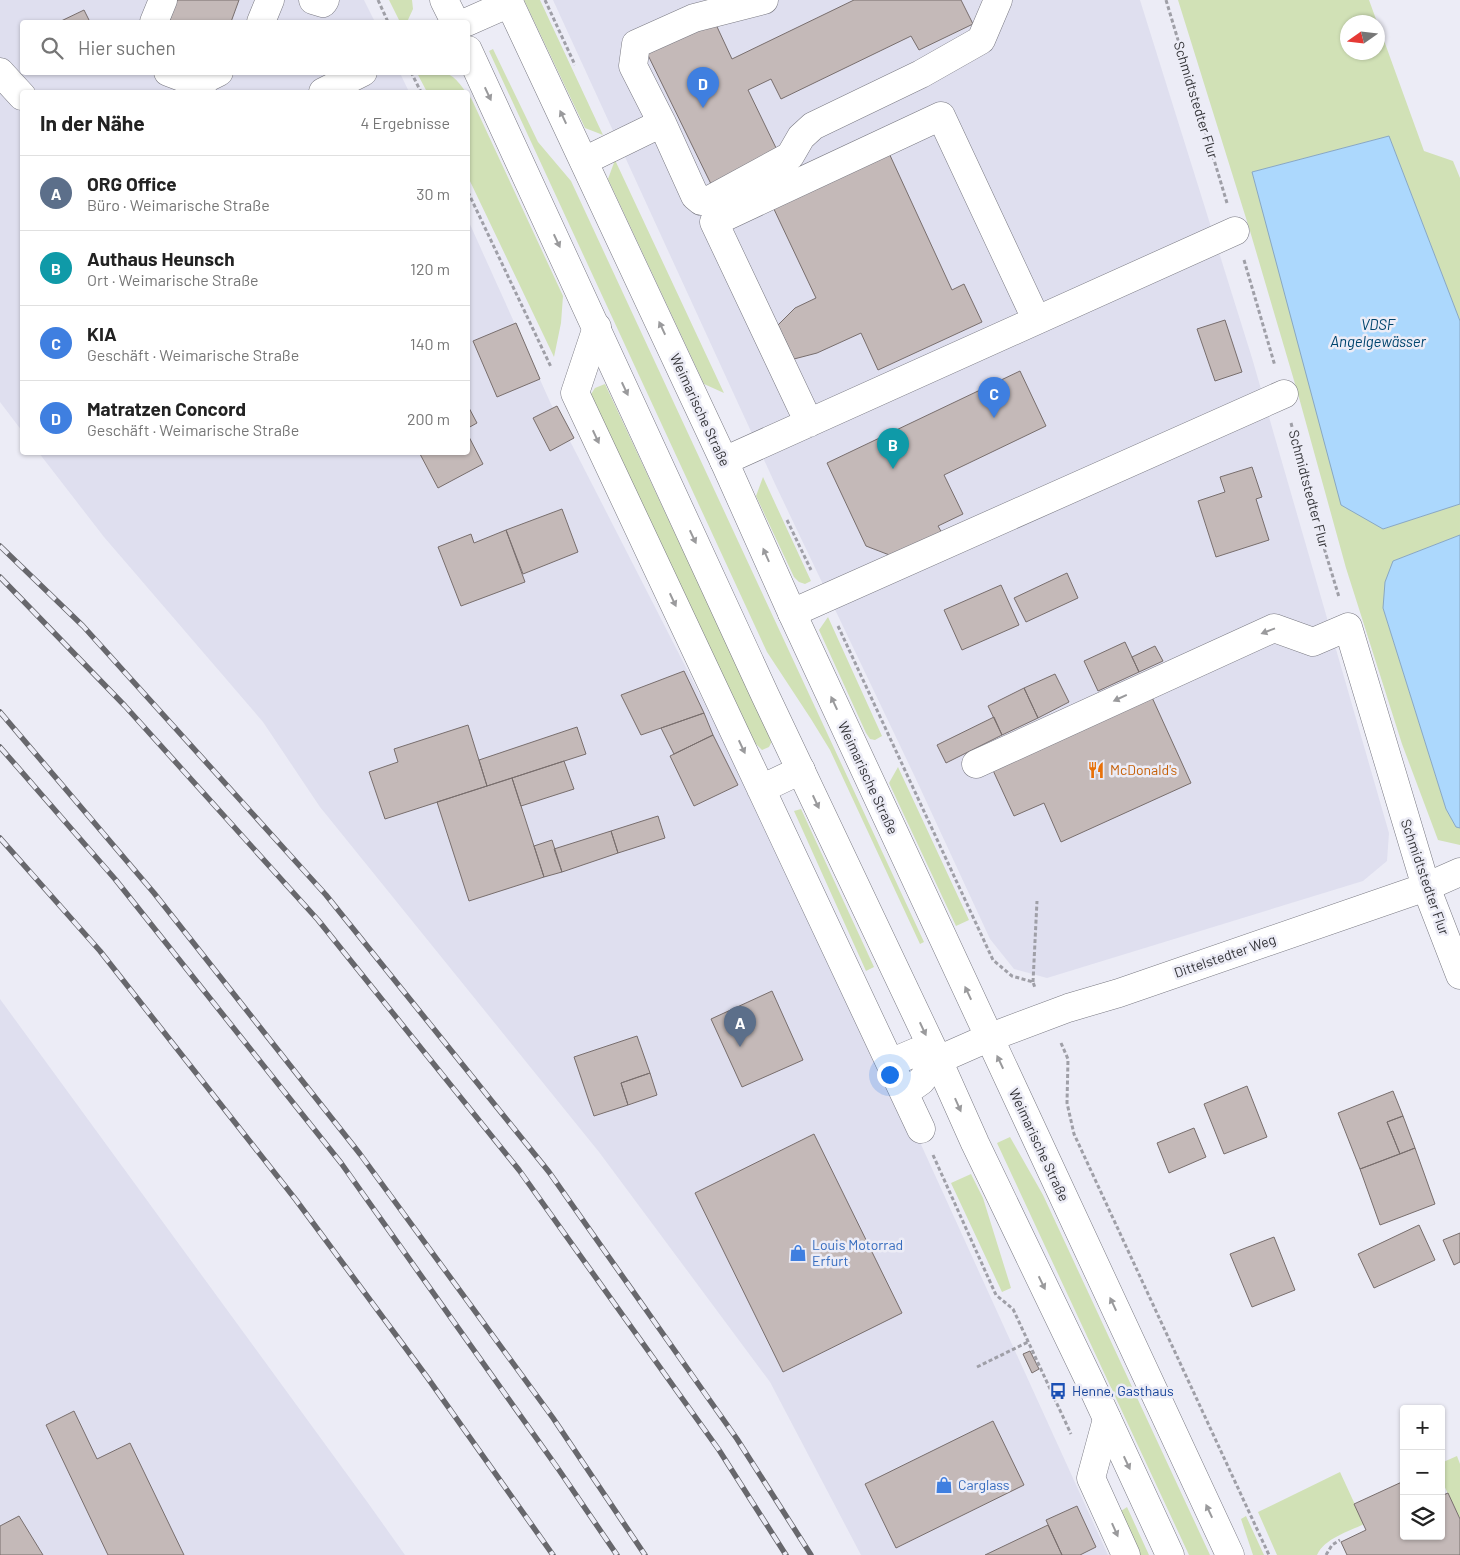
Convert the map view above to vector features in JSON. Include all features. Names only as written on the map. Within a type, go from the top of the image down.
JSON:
[{"type":"main road","points":[[155,20],[163,0]]},
{"type":"main road","points":[[262,20],[270,0]]},
{"type":"main road","points":[[313,0],[323,3],[325,0]]},
{"type":"main road","points":[[444,0],[454,20]]},
{"type":"main road","points":[[764,0],[694,18],[636,44],[633,66],[662,123],[695,196],[701,201],[711,199],[790,156],[801,137],[813,126],[921,74],[981,40],[998,0]]},
{"type":"main road","points":[[470,20],[509,1]]},
{"type":"main road","name":"Weimarische Straße","points":[[509,1],[724,461],[988,1038],[1230,1555]]},
{"type":"main road","points":[[470,54],[801,770],[1170,1555]]},
{"type":"main road","points":[[0,72],[20,94]]},
{"type":"main road","points":[[178,75],[206,83]]},
{"type":"main road","points":[[327,90],[358,75]]},
{"type":"main road","points":[[808,423],[714,222],[940,116],[1036,319]]},
{"type":"main road","points":[[584,161],[662,123]]},
{"type":"main road","points":[[724,461],[1235,231]]},
{"type":"main road","points":[[597,327],[575,393],[921,1129]]},
{"type":"main road","points":[[792,612],[1284,394]]},
{"type":"main road","points":[[976,764],[1274,628],[1313,642],[1348,627]]},
{"type":"main road","name":"Schmidtstedter Flur","points":[[1348,627],[1426,887],[1460,975]]},
{"type":"main road","points":[[761,789],[801,770]]},
{"type":"main road","name":"Dittelstedter Weg","points":[[938,1060],[988,1038],[1049,1015],[1426,887],[1460,872]]},
{"type":"main road","points":[[890,1063],[916,1052],[938,1060]]},
{"type":"main road","points":[[904,1093],[921,1081],[938,1060]]},
{"type":"main road","points":[[1107,1419],[1091,1478],[1126,1555]]},
{"type":"path","points":[[378,0],[387,20]]},
{"type":"path","points":[[545,0],[577,69]]},
{"type":"path","name":"Schmidtstedter Flur","points":[[1166,0],[1284,394],[1325,551],[1348,627]]},
{"type":"path","points":[[412,75],[420,90]]},
{"type":"path","points":[[470,196],[550,366],[575,393]]},
{"type":"path","points":[[786,518],[993,960],[1012,976],[1033,982]]},
{"type":"path","points":[[1037,901],[1033,982],[1068,1060],[1066,1103],[1074,1134],[1269,1555]]},
{"type":"path","points":[[921,1129],[996,1295],[1013,1309],[1091,1478]]},
{"type":"path","points":[[978,1367],[1028,1342]]},
{"type":"path","points":[[1326,1555],[1332,1545],[1340,1540]]},
{"type":"shaded area","points":[[0,0],[364,0],[374,20],[20,20],[20,75],[401,75],[408,90],[20,90],[20,428],[0,402]]},
{"type":"shaded area","points":[[553,0],[1140,0],[1252,358],[1389,833],[1387,861],[1363,881],[1047,978],[1014,969],[990,939],[776,486]]},
{"type":"shaded area","points":[[470,224],[551,404],[847,982],[1108,1555],[861,1555],[770,1382],[599,1152],[320,807],[263,722],[104,537],[41,455],[470,455]]},
{"type":"shaded area","points":[[0,999],[368,1503],[405,1555],[0,1555]]},
{"type":"green space","points":[[389,0],[412,0],[413,9],[408,20],[399,20]]},
{"type":"green space","points":[[524,0],[540,0],[603,135],[585,128]]},
{"type":"green space","points":[[1178,0],[1369,0],[1374,15],[1340,15],[1340,60],[1385,60],[1385,43],[1424,151],[1453,161],[1460,178],[1460,321],[1389,136],[1252,172],[1270,235],[1383,529],[1460,504],[1460,535],[1393,561],[1383,608],[1446,809],[1456,827],[1460,828],[1460,845],[1438,840],[1402,744],[1346,568],[1298,394],[1250,231]]},
{"type":"green space","points":[[493,49],[538,142],[571,181],[924,942],[920,944],[830,750],[767,652],[489,51]]},
{"type":"green space","points":[[418,75],[450,75],[464,90],[426,90]]},
{"type":"green space","points":[[470,97],[563,296],[561,323],[554,357],[470,181]]},
{"type":"green space","points":[[615,160],[724,393],[704,384],[608,179]]},
{"type":"green space","points":[[605,384],[772,741],[769,747],[762,750],[751,739],[589,397],[595,388]]},
{"type":"green space","points":[[763,477],[811,581],[805,584],[799,582],[794,577],[756,496]]},
{"type":"green space","points":[[828,617],[882,736],[875,740],[870,739],[866,733],[819,630]]},
{"type":"green space","points":[[898,767],[969,920],[956,926],[889,783]]},
{"type":"green space","points":[[801,809],[874,967],[866,971],[794,811]]},
{"type":"green space","points":[[1010,1137],[1043,1195],[1210,1555],[1189,1555],[997,1143]]},
{"type":"green space","points":[[971,1174],[983,1198],[1011,1288],[1002,1292],[951,1183]]},
{"type":"green space","points":[[1457,1456],[1460,1464],[1460,1519],[1445,1487],[1445,1461]]},
{"type":"green space","points":[[1340,1472],[1364,1524],[1331,1540],[1325,1544],[1317,1555],[1277,1555],[1258,1512]]},
{"type":"green space","points":[[1127,1507],[1149,1555],[1140,1555],[1121,1511]]},
{"type":"green space","points":[[1246,1516],[1264,1555],[1253,1555],[1241,1519]]},
{"type":"water","name":"VDSF Angelgewässer","points":[[1389,136],[1460,321],[1460,504],[1383,529],[1341,505],[1252,172]]},
{"type":"water","points":[[1460,535],[1460,828],[1456,827],[1446,809],[1383,608],[1385,582],[1393,561]]},
{"type":"building","points":[[177,0],[239,0],[232,20],[170,20]]},
{"type":"building","points":[[854,0],[961,0],[973,24],[919,50],[911,36],[781,99],[771,79],[748,90],[778,152],[711,184],[645,49],[712,16],[732,59]]},
{"type":"building","points":[[84,10],[89,20],[63,20]]},
{"type":"building","points":[[888,151],[952,290],[964,284],[982,322],[878,370],[861,333],[817,353],[794,359],[778,325],[795,308],[816,298],[772,205]]},
{"type":"building","points":[[1225,320],[1242,372],[1215,381],[1197,329]]},
{"type":"building","points":[[516,323],[540,379],[497,397],[473,341]]},
{"type":"building","points":[[1020,371],[1046,426],[944,475],[963,514],[938,526],[942,533],[892,556],[866,546],[827,463]]},
{"type":"building","points":[[557,406],[574,438],[550,451],[533,418]]},
{"type":"building","points":[[470,410],[477,423],[470,427]]},
{"type":"building","points":[[470,439],[483,464],[438,488],[421,455],[470,455]]},
{"type":"building","points":[[1252,467],[1262,497],[1256,499],[1269,540],[1216,557],[1198,501],[1225,492],[1220,477]]},
{"type":"building","points":[[562,509],[578,552],[523,574],[506,530]]},
{"type":"building","points":[[506,530],[525,582],[461,606],[438,547],[471,534],[474,543]]},
{"type":"building","points":[[1067,573],[1078,598],[1026,622],[1014,598]]},
{"type":"building","points":[[1001,585],[1019,625],[962,650],[944,610]]},
{"type":"building","points":[[1125,642],[1139,672],[1098,691],[1084,661]]},
{"type":"building","points":[[1155,646],[1163,661],[1139,672],[1132,657]]},
{"type":"building","points":[[684,671],[704,713],[641,735],[621,695]]},
{"type":"building","points":[[1055,674],[1069,702],[1038,718],[1024,688]]},
{"type":"building","points":[[1024,688],[1038,718],[1002,735],[988,706]]},
{"type":"building","points":[[1150,693],[1191,783],[1061,842],[1044,803],[1014,816],[991,766]]},
{"type":"building","points":[[704,713],[713,735],[674,754],[661,728]]},
{"type":"building","points":[[994,717],[1002,735],[946,763],[937,745]]},
{"type":"building","points":[[468,725],[487,786],[385,819],[369,772],[398,762],[394,749]]},
{"type":"building","points":[[577,727],[586,754],[487,786],[479,760]]},
{"type":"building","points":[[713,735],[738,785],[694,806],[670,756]]},
{"type":"building","points":[[564,761],[574,789],[521,806],[512,778]]},
{"type":"building","points":[[512,778],[544,877],[469,901],[437,802]]},
{"type":"building","points":[[658,816],[665,838],[618,853],[611,831]]},
{"type":"building","points":[[611,831],[618,853],[562,872],[554,849]]},
{"type":"building","points":[[552,840],[562,872],[544,877],[534,846]]},
{"type":"building","points":[[772,991],[803,1060],[742,1087],[711,1019]]},
{"type":"building","points":[[637,1036],[650,1073],[621,1083],[628,1105],[594,1116],[574,1057]]},
{"type":"building","points":[[650,1073],[657,1095],[628,1105],[621,1083]]},
{"type":"building","points":[[1247,1086],[1267,1137],[1224,1154],[1204,1104]]},
{"type":"building","points":[[1393,1091],[1403,1116],[1387,1122],[1400,1154],[1360,1169],[1338,1113]]},
{"type":"building","points":[[1403,1116],[1415,1148],[1400,1154],[1387,1122]]},
{"type":"building","points":[[1194,1128],[1206,1157],[1169,1173],[1157,1143]]},
{"type":"building","points":[[814,1134],[902,1313],[783,1372],[695,1193]]},
{"type":"building","points":[[1415,1148],[1435,1204],[1380,1225],[1360,1169]]},
{"type":"building","points":[[1419,1225],[1435,1260],[1374,1288],[1358,1254]]},
{"type":"building","points":[[1460,1233],[1460,1262],[1454,1265],[1443,1240]]},
{"type":"building","points":[[1274,1237],[1295,1290],[1252,1307],[1230,1254]]},
{"type":"building","points":[[1030,1351],[1039,1369],[1032,1373],[1023,1354]]},
{"type":"building","points":[[74,1411],[97,1459],[130,1443],[184,1555],[108,1555],[46,1425]]},
{"type":"building","points":[[993,1421],[1024,1485],[896,1548],[865,1484]]},
{"type":"building","points":[[1400,1483],[1400,1540],[1445,1540],[1445,1494],[1448,1493],[1460,1519],[1460,1555],[1347,1555],[1341,1542],[1366,1530],[1354,1504]]},
{"type":"building","points":[[1077,1506],[1096,1547],[1080,1555],[1062,1555],[1046,1520]]},
{"type":"building","points":[[19,1516],[43,1555],[0,1555],[0,1526]]},
{"type":"building","points":[[1048,1525],[1062,1555],[985,1555]]},
{"type":"railway","points":[[0,546],[83,626],[326,895],[549,1172],[737,1439],[811,1555]]},
{"type":"railway","points":[[0,577],[125,706],[318,920],[519,1170],[719,1450],[786,1555]]},
{"type":"railway","points":[[0,712],[154,893],[360,1154],[553,1418],[645,1555]]},
{"type":"railway","points":[[0,747],[115,879],[341,1163],[559,1470],[617,1555]]},
{"type":"railway","points":[[0,838],[100,951],[296,1200],[427,1377],[553,1555]]},
{"type":"place","name":"Matratzen Concord","points":[[703,108]]},
{"type":"place","name":"KIA","points":[[994,418]]},
{"type":"place","name":"Authaus Heunsch","points":[[893,469]]},
{"type":"place","name":"McDonald's","points":[[1096,770]]},
{"type":"place","name":"ORG Office","points":[[740,1047]]},
{"type":"place","name":"Louis Motorrad Erfurt","points":[[798,1253]]},
{"type":"place","name":"Henne, Gasthaus","points":[[1058,1391]]},
{"type":"place","name":"Carglass","points":[[944,1485]]}]
